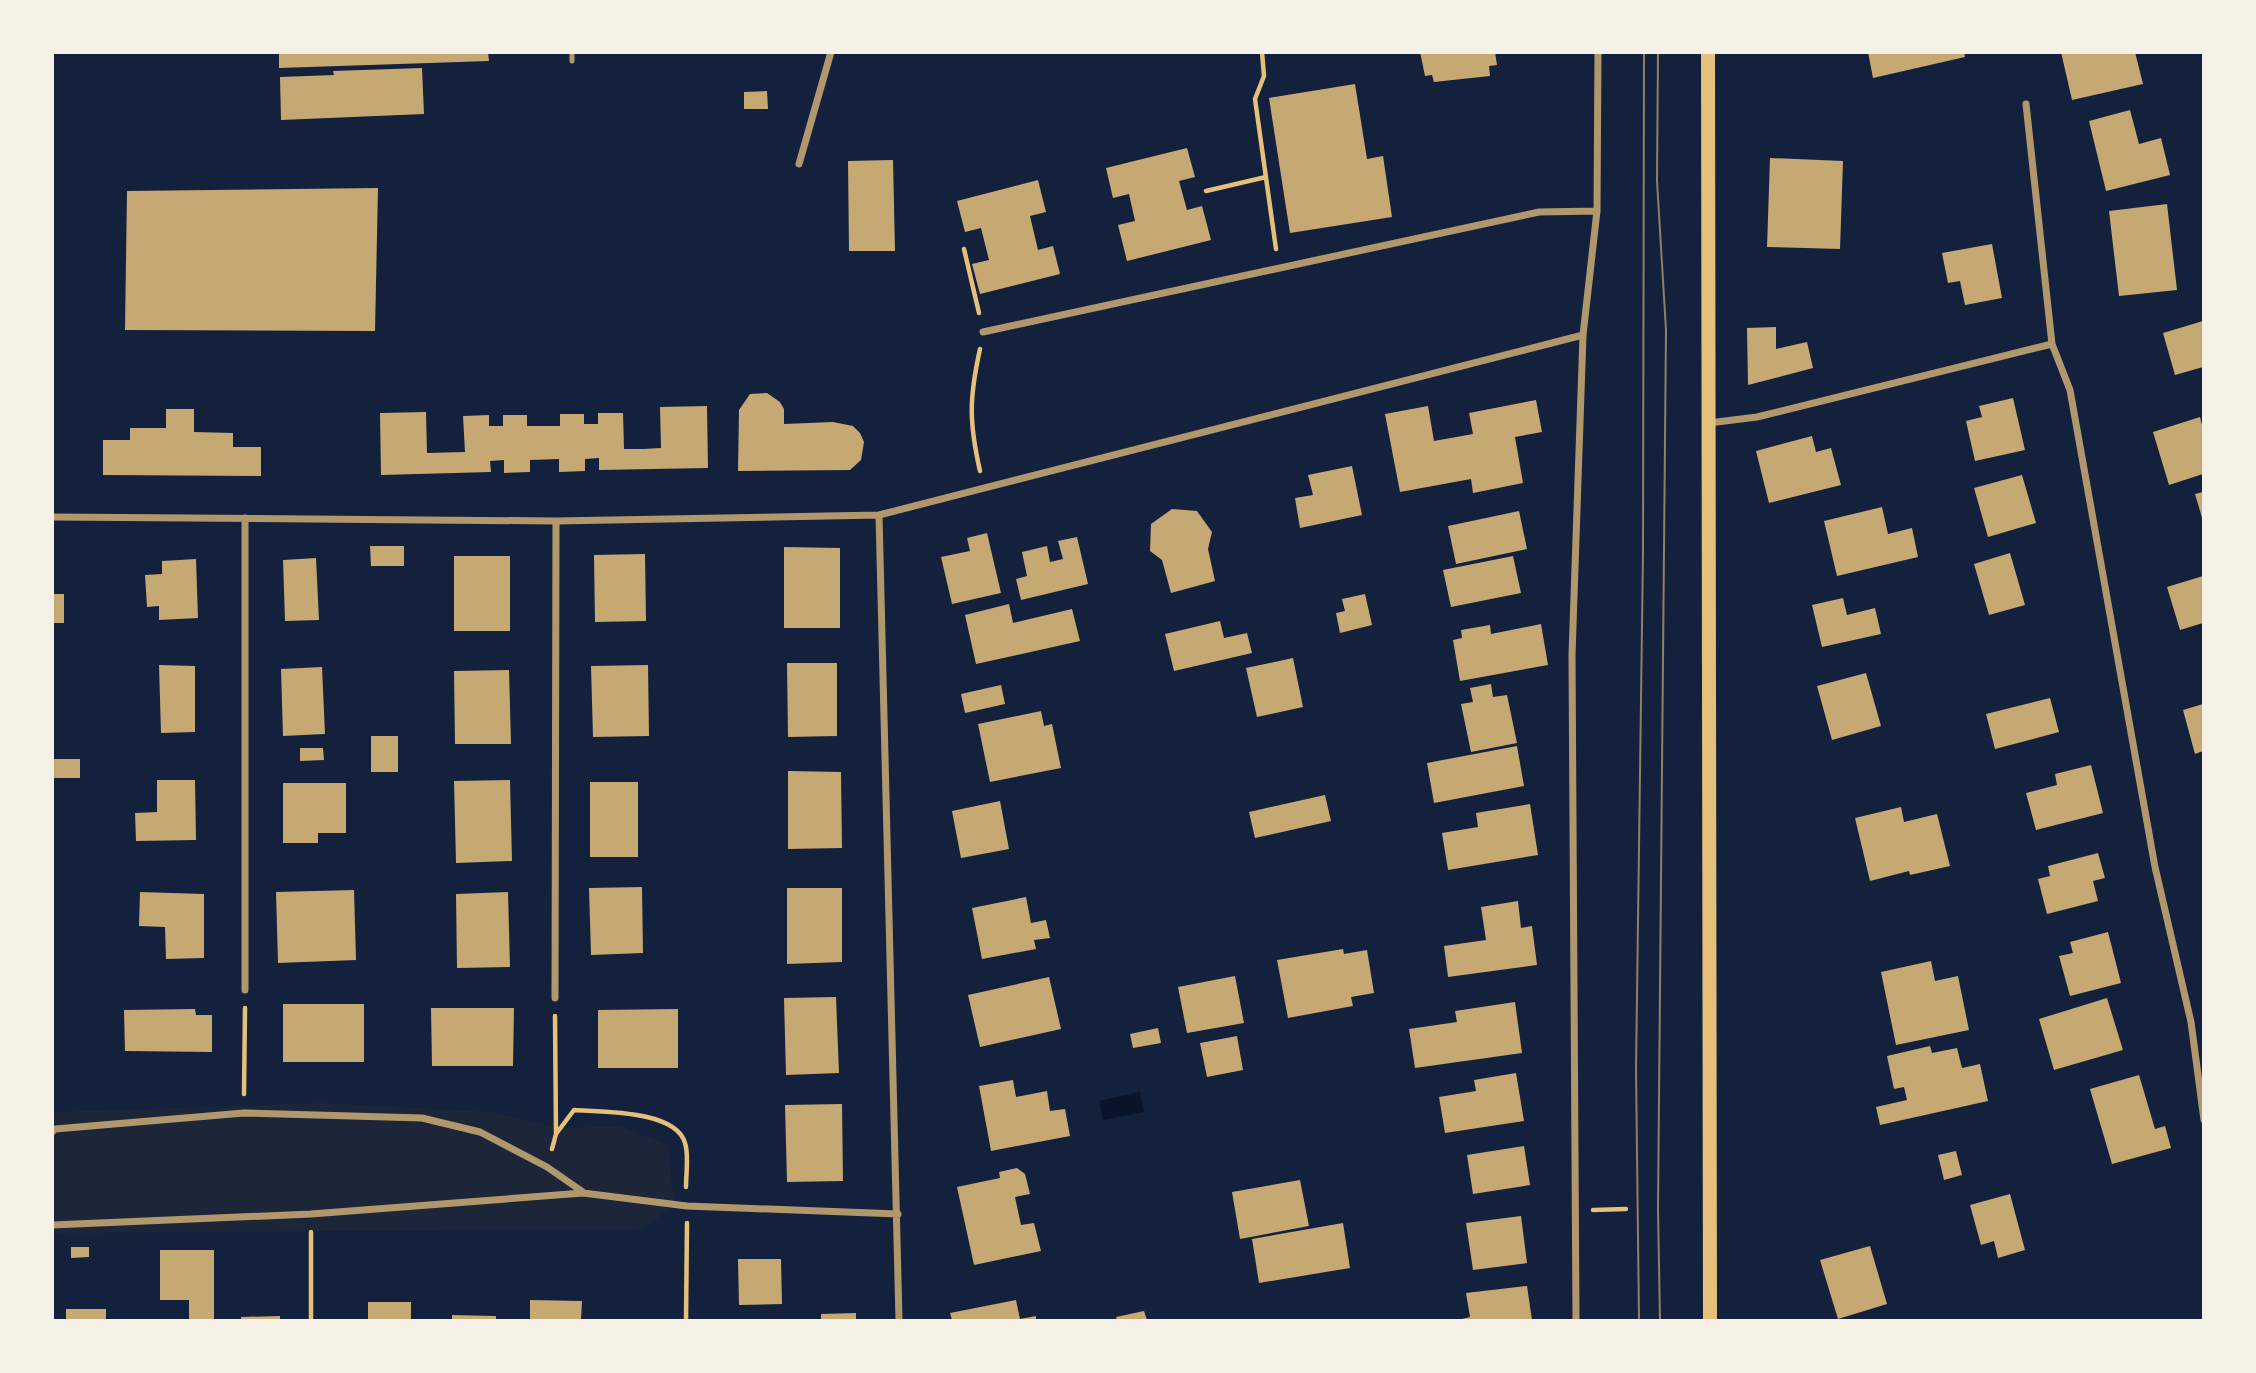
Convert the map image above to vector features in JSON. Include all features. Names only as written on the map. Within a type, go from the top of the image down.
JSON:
[{"type":"main road","points":[[1708,52],[1710,1321]]},
{"type":"street","points":[[799,164],[831,52]]},
{"type":"street","points":[[1576,1321],[1572,655],[1583,335],[1597,211],[1598,52]]},
{"type":"street","points":[[2026,104],[2052,344],[2070,390],[2155,867],[2191,1022],[2203,1120]]},
{"type":"street","points":[[983,332],[1539,212],[1597,211]]},
{"type":"street","points":[[52,517],[556,521],[879,515],[1583,335]]},
{"type":"street","points":[[1709,423],[1757,417],[2052,344]]},
{"type":"street","points":[[879,515],[899,1321]]},
{"type":"street","points":[[245,518],[245,990]]},
{"type":"street","points":[[555,998],[556,521]]},
{"type":"street","points":[[53,1130],[244,1114],[422,1118],[480,1132],[547,1167],[583,1193]]},
{"type":"street","points":[[52,1225],[311,1214],[583,1193],[687,1206],[898,1214]]},
{"type":"lane","points":[[572,52],[572,61]]},
{"type":"path","points":[[1262,52],[1264,76],[1255,99],[1279,268]]},
{"type":"path","points":[[1206,191],[1266,177]]},
{"type":"path","points":[[964,249],[983,332],[971,390],[972,433],[984,488]]},
{"type":"path","points":[[244,1114],[245,990]]},
{"type":"path","points":[[547,1167],[556,1134],[555,998]]},
{"type":"path","points":[[556,1134],[575,1110],[643,1115],[672,1126],[685,1141],[686,1321]]},
{"type":"path","points":[[1575,1211],[1626,1209]]},
{"type":"path","points":[[311,1214],[311,1321]]},
{"type":"shaded area","points":[[1140,1092],[1144,1112],[1103,1120],[1099,1101]]},
{"type":"shaded area","points":[[324,1103],[491,1112],[562,1128],[619,1126],[668,1145],[674,1203],[645,1229],[53,1233],[52,1112]]},
{"type":"building","points":[[279,52],[488,52],[489,61],[279,68]]},
{"type":"building","points":[[1420,52],[1495,52],[1497,65],[1489,66],[1490,76],[1434,82],[1432,75],[1425,76]]},
{"type":"building","points":[[1868,52],[1964,52],[1965,57],[1873,78]]},
{"type":"building","points":[[2061,52],[2135,52],[2143,84],[2072,100]]},
{"type":"building","points":[[422,68],[424,114],[281,120],[280,77],[334,75],[333,71]]},
{"type":"building","points":[[1355,84],[1367,159],[1383,156],[1392,217],[1290,233],[1269,98]]},
{"type":"building","points":[[767,91],[768,109],[744,109],[744,92]]},
{"type":"building","points":[[2130,110],[2139,144],[2161,138],[2170,175],[2106,191],[2089,121]]},
{"type":"building","points":[[1187,148],[1195,177],[1179,181],[1187,210],[1202,206],[1211,240],[1127,261],[1118,225],[1135,221],[1129,194],[1113,198],[1106,168]]},
{"type":"building","points":[[1770,158],[1843,161],[1840,249],[1767,247]]},
{"type":"building","points":[[893,160],[895,251],[849,251],[848,161]]},
{"type":"building","points":[[1038,180],[1046,212],[1030,216],[1038,250],[1053,246],[1060,274],[980,294],[972,264],[989,260],[981,228],[965,232],[957,201]]},
{"type":"building","points":[[378,188],[375,331],[125,330],[127,191]]},
{"type":"building","points":[[2167,204],[2177,290],[2119,296],[2109,211]]},
{"type":"building","points":[[1992,244],[2002,298],[1965,305],[1960,281],[1948,283],[1942,253]]},
{"type":"building","points":[[2203,321],[2203,367],[2175,375],[2163,333]]},
{"type":"building","points":[[1776,327],[1776,349],[1807,342],[1813,368],[1748,385],[1747,328]]},
{"type":"building","points":[[767,393],[780,402],[784,409],[784,424],[833,422],[853,426],[864,442],[861,460],[850,470],[738,471],[739,410],[750,394]]},
{"type":"building","points":[[2013,398],[2025,450],[1975,461],[1966,421],[1982,417],[1979,406]]},
{"type":"building","points":[[1536,400],[1542,432],[1515,437],[1523,483],[1473,493],[1471,479],[1400,492],[1385,414],[1428,406],[1434,441],[1473,434],[1469,413]]},
{"type":"building","points":[[707,406],[708,468],[599,470],[599,458],[585,459],[585,471],[559,472],[559,459],[530,460],[530,472],[504,473],[504,460],[490,461],[491,472],[381,475],[380,413],[426,412],[427,453],[465,452],[463,416],[489,415],[489,426],[503,426],[503,415],[527,415],[527,426],[560,426],[560,414],[584,414],[584,424],[598,424],[598,413],[623,413],[624,449],[643,449],[661,448],[660,407]]},
{"type":"building","points":[[166,409],[194,409],[194,432],[233,433],[233,447],[261,447],[261,476],[103,475],[103,440],[130,440],[130,428],[166,428]]},
{"type":"building","points":[[2200,417],[2203,429],[2203,474],[2169,485],[2153,432]]},
{"type":"building","points":[[1812,436],[1816,452],[1831,448],[1841,485],[1769,503],[1756,451]]},
{"type":"building","points":[[1352,466],[1362,515],[1300,528],[1295,498],[1313,495],[1308,475]]},
{"type":"building","points":[[2022,475],[2036,523],[1988,537],[1974,488]]},
{"type":"building","points":[[2203,492],[2203,521],[2195,494]]},
{"type":"building","points":[[1882,507],[1888,534],[1912,528],[1918,557],[1837,576],[1824,521]]},
{"type":"building","points":[[1172,509],[1197,511],[1212,532],[1208,549],[1215,581],[1171,593],[1162,560],[1150,551],[1151,524]]},
{"type":"building","points":[[1519,511],[1527,549],[1456,564],[1448,526]]},
{"type":"building","points":[[987,533],[1001,593],[952,604],[941,557],[970,551],[967,538]]},
{"type":"building","points":[[1077,537],[1088,584],[1021,600],[1016,579],[1027,576],[1022,552],[1047,546],[1050,562],[1063,559],[1058,541]]},
{"type":"building","points":[[370,546],[404,546],[404,566],[371,566]]},
{"type":"building","points":[[784,547],[840,548],[840,628],[784,628]]},
{"type":"building","points":[[2010,553],[2025,605],[1989,615],[1974,564]]},
{"type":"building","points":[[645,554],[646,621],[595,622],[594,555]]},
{"type":"building","points":[[454,556],[510,556],[510,631],[454,631]]},
{"type":"building","points":[[1513,556],[1521,593],[1451,607],[1443,570]]},
{"type":"building","points":[[316,558],[319,620],[285,621],[283,560]]},
{"type":"building","points":[[196,559],[198,618],[159,620],[159,606],[147,607],[145,575],[162,574],[162,561]]},
{"type":"building","points":[[2203,576],[2203,623],[2180,630],[2167,587]]},
{"type":"building","points":[[52,594],[64,594],[64,623],[52,623]]},
{"type":"building","points":[[1365,594],[1372,625],[1340,633],[1336,613],[1345,611],[1342,599]]},
{"type":"building","points":[[1843,598],[1847,615],[1875,608],[1881,634],[1822,647],[1812,605]]},
{"type":"building","points":[[1009,604],[1013,623],[1072,609],[1080,641],[976,664],[965,615]]},
{"type":"building","points":[[1220,621],[1224,638],[1247,633],[1252,653],[1174,671],[1165,634]]},
{"type":"building","points":[[1541,624],[1548,665],[1460,681],[1453,640],[1462,638],[1461,630],[1490,625],[1491,634]]},
{"type":"building","points":[[1293,658],[1303,707],[1257,717],[1246,668]]},
{"type":"building","points":[[787,663],[837,663],[837,736],[788,737]]},
{"type":"building","points":[[159,665],[195,666],[195,732],[161,733]]},
{"type":"building","points":[[648,665],[649,736],[593,737],[591,666]]},
{"type":"building","points":[[322,667],[325,734],[283,736],[281,669]]},
{"type":"building","points":[[509,670],[511,744],[455,744],[454,671]]},
{"type":"building","points":[[1866,673],[1881,726],[1832,740],[1817,686]]},
{"type":"building","points":[[1491,684],[1493,697],[1507,695],[1517,743],[1471,752],[1461,704],[1473,702],[1470,688]]},
{"type":"building","points":[[1001,685],[1005,704],[965,713],[961,694]]},
{"type":"building","points":[[2050,698],[2059,732],[1995,749],[1986,714]]},
{"type":"building","points":[[2203,704],[2203,751],[2195,754],[2183,710]]},
{"type":"building","points":[[1041,711],[1044,726],[1052,724],[1061,768],[990,782],[978,724]]},
{"type":"building","points":[[371,736],[398,736],[398,772],[371,772]]},
{"type":"building","points":[[1517,746],[1524,786],[1434,803],[1427,763]]},
{"type":"building","points":[[300,748],[323,748],[324,760],[300,761]]},
{"type":"building","points":[[54,759],[80,759],[80,778],[54,778]]},
{"type":"building","points":[[2091,765],[2103,813],[2036,830],[2026,793],[2057,785],[2055,774]]},
{"type":"building","points":[[788,771],[841,772],[842,848],[788,849]]},
{"type":"building","points":[[157,780],[195,780],[196,840],[136,841],[135,813],[157,812]]},
{"type":"building","points":[[510,780],[512,861],[456,863],[454,781]]},
{"type":"building","points":[[590,782],[638,782],[638,857],[590,857]]},
{"type":"building","points":[[283,783],[346,783],[346,833],[318,833],[318,843],[283,843]]},
{"type":"building","points":[[1325,795],[1331,821],[1255,838],[1249,812]]},
{"type":"building","points":[[1000,801],[1009,849],[961,858],[952,811]]},
{"type":"building","points":[[1530,804],[1538,855],[1448,870],[1442,833],[1478,827],[1476,813]]},
{"type":"building","points":[[1901,807],[1904,822],[1937,814],[1950,866],[1910,875],[1909,871],[1870,881],[1855,818]]},
{"type":"building","points":[[2098,853],[2105,878],[2093,881],[2098,901],[2047,914],[2038,879],[2050,876],[2048,866]]},
{"type":"building","points":[[642,887],[643,953],[591,955],[589,888]]},
{"type":"building","points":[[787,888],[842,888],[842,962],[787,964]]},
{"type":"building","points":[[354,890],[356,960],[278,963],[276,892]]},
{"type":"building","points":[[140,892],[204,894],[204,958],[166,959],[165,927],[139,926]]},
{"type":"building","points":[[508,892],[510,967],[457,968],[456,894]]},
{"type":"building","points":[[1026,897],[1031,923],[1046,920],[1050,938],[1034,940],[1036,949],[982,959],[972,908]]},
{"type":"building","points":[[1518,901],[1521,928],[1532,926],[1537,965],[1448,977],[1444,946],[1486,940],[1481,907]]},
{"type":"building","points":[[2108,932],[2121,983],[2070,996],[2059,956],[2073,953],[2070,942]]},
{"type":"building","points":[[1343,949],[1344,954],[1367,950],[1374,993],[1351,997],[1353,1006],[1288,1018],[1277,960]]},
{"type":"building","points":[[1931,961],[1935,981],[1958,976],[1969,1030],[1896,1045],[1881,972]]},
{"type":"building","points":[[1235,976],[1244,1023],[1187,1033],[1178,987]]},
{"type":"building","points":[[1049,977],[1061,1029],[980,1047],[968,995]]},
{"type":"building","points":[[836,997],[839,1073],[786,1075],[784,998]]},
{"type":"building","points":[[2107,998],[2123,1050],[2054,1070],[2039,1019]]},
{"type":"building","points":[[1515,1002],[1522,1053],[1415,1068],[1409,1029],[1457,1022],[1455,1011]]},
{"type":"building","points":[[283,1004],[364,1004],[364,1062],[283,1062]]},
{"type":"building","points":[[431,1008],[514,1008],[513,1066],[432,1066]]},
{"type":"building","points":[[195,1009],[196,1015],[212,1015],[212,1052],[125,1051],[124,1010]]},
{"type":"building","points":[[678,1009],[678,1068],[598,1068],[598,1010]]},
{"type":"building","points":[[1158,1028],[1161,1043],[1133,1048],[1130,1034]]},
{"type":"building","points":[[1237,1036],[1243,1070],[1207,1077],[1200,1043]]},
{"type":"building","points":[[1930,1046],[1932,1053],[1957,1048],[1962,1068],[1980,1064],[1988,1101],[1880,1125],[1876,1107],[1907,1100],[1904,1087],[1894,1089],[1887,1056]]},
{"type":"building","points":[[1516,1073],[1524,1121],[1445,1133],[1439,1097],[1476,1091],[1474,1080]]},
{"type":"building","points":[[2139,1075],[2155,1129],[2165,1126],[2171,1148],[2112,1164],[2090,1089]]},
{"type":"building","points":[[1013,1080],[1016,1097],[1047,1091],[1050,1111],[1065,1109],[1070,1136],[991,1151],[979,1086]]},
{"type":"building","points":[[842,1104],[843,1181],[787,1182],[785,1105]]},
{"type":"building","points":[[1524,1146],[1530,1185],[1473,1194],[1467,1155]]},
{"type":"building","points":[[1956,1151],[1962,1175],[1944,1180],[1938,1155]]},
{"type":"building","points":[[1017,1168],[1025,1174],[1030,1194],[1015,1197],[1021,1225],[1034,1223],[1041,1251],[974,1265],[957,1187],[1000,1178],[999,1172]]},
{"type":"building","points":[[1300,1180],[1309,1226],[1240,1239],[1232,1192]]},
{"type":"building","points":[[2010,1194],[2025,1250],[1998,1258],[1994,1241],[1981,1245],[1970,1205]]},
{"type":"building","points":[[1521,1216],[1527,1263],[1473,1270],[1466,1223]]},
{"type":"building","points":[[1343,1223],[1350,1268],[1259,1283],[1252,1239]]},
{"type":"building","points":[[1870,1246],[1887,1304],[1838,1319],[1820,1260]]},
{"type":"building","points":[[71,1247],[89,1247],[89,1257],[71,1258]]},
{"type":"building","points":[[160,1250],[214,1250],[214,1320],[189,1320],[189,1300],[160,1300]]},
{"type":"building","points":[[738,1259],[781,1259],[782,1304],[739,1305]]},
{"type":"building","points":[[1527,1286],[1532,1320],[1458,1320],[1470,1317],[1466,1293]]},
{"type":"building","points":[[530,1300],[582,1301],[581,1320],[530,1320]]},
{"type":"building","points":[[1016,1300],[1020,1319],[1036,1316],[1036,1320],[952,1320],[950,1313]]},
{"type":"building","points":[[368,1302],[411,1302],[411,1320],[368,1320]]},
{"type":"building","points":[[66,1309],[106,1309],[106,1320],[66,1320]]},
{"type":"building","points":[[1144,1311],[1147,1320],[1117,1320],[1116,1317]]},
{"type":"building","points":[[856,1313],[856,1320],[821,1320],[821,1314]]},
{"type":"building","points":[[452,1315],[496,1316],[496,1320],[452,1320]]},
{"type":"building","points":[[280,1316],[280,1320],[241,1320],[241,1317]]},
{"type":"tram line","points":[[1639,1320],[1636,1069],[1643,552],[1644,52]]},
{"type":"tram line","points":[[1658,52],[1657,181],[1666,330],[1658,1209],[1660,1320]]}]
